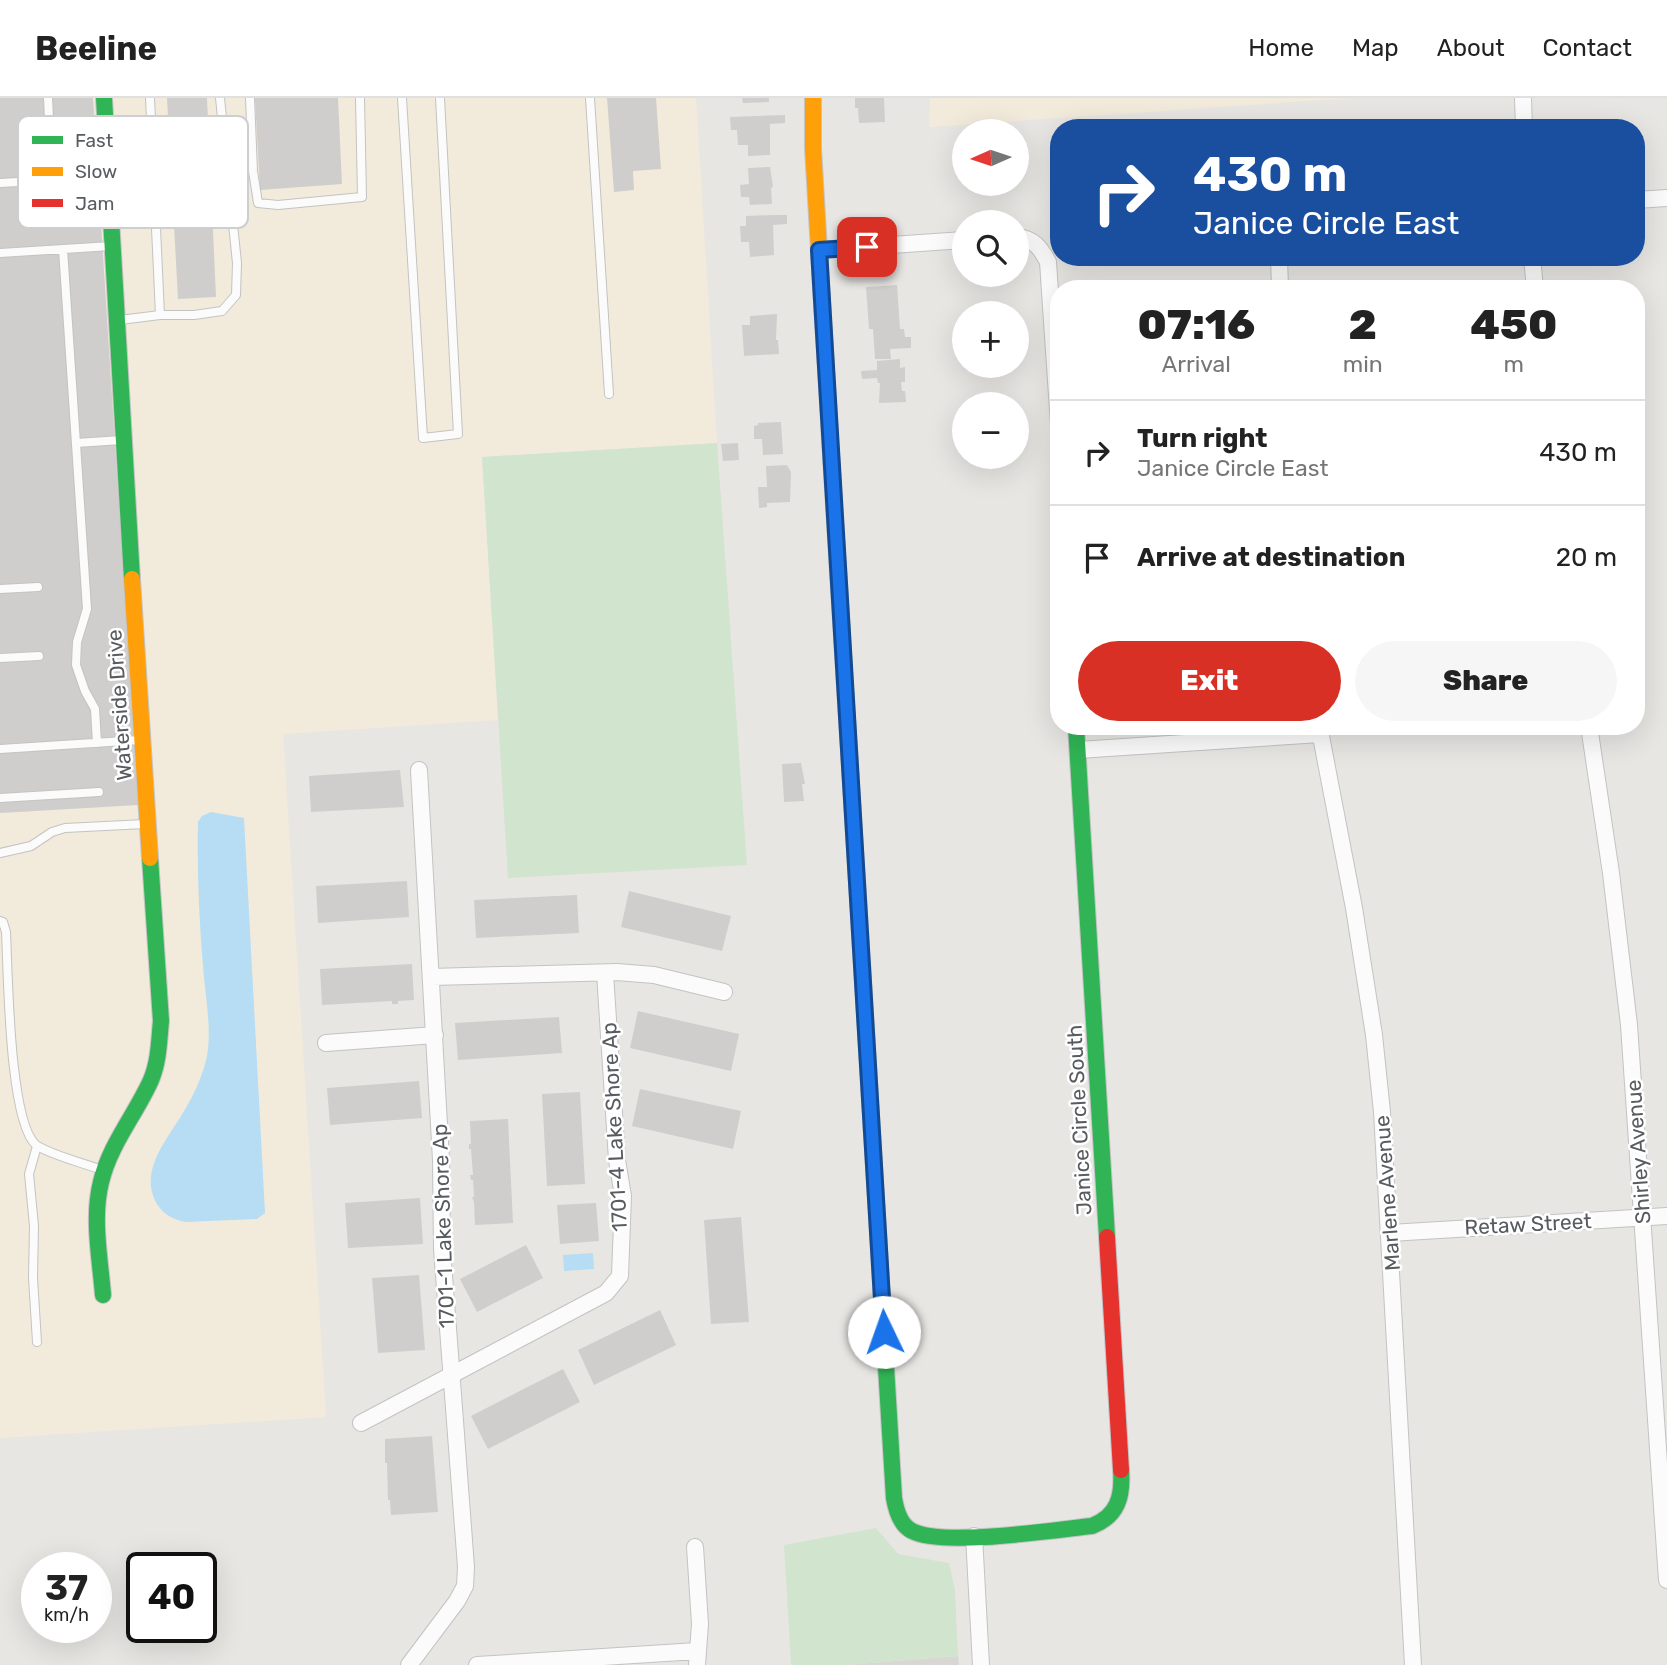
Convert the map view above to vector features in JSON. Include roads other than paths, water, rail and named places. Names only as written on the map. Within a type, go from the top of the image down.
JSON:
[{"type":"street","name":"Waterside Drive","points":[[104,98],[105,116]]},
{"type":"street","points":[[813,98],[813,148],[894,1498],[897,1512],[903,1523],[912,1531],[926,1536],[974,1536],[981,1665]]},
{"type":"street","points":[[1523,98],[1524,119]]},
{"type":"street","points":[[1645,199],[1667,198]]},
{"type":"street","name":"Waterside Drive","points":[[103,1296],[98,1208],[104,1171],[152,1078],[162,1021],[142,740],[113,228]]},
{"type":"street","points":[[1029,239],[1039,246],[1048,261],[1050,291]]},
{"type":"street","points":[[819,250],[952,241]]},
{"type":"street","name":"Janice Circle South","points":[[974,1536],[1092,1526],[1107,1521],[1116,1510],[1122,1484],[1077,735]]},
{"type":"street","points":[[1078,750],[1259,735]]},
{"type":"street","name":"Marlene Avenue","points":[[1320,735],[1352,895],[1374,1035],[1382,1112],[1413,1665]]},
{"type":"street","name":"Shirley Avenue","points":[[1590,735],[1611,873],[1629,1025],[1667,1580]]},
{"type":"street","name":"1701-1 Lake Shore Ap","points":[[409,1665],[457,1601],[465,1586],[466,1567],[442,1249],[443,1203],[435,1035],[419,770]]},
{"type":"street","points":[[431,977],[604,973],[654,975],[724,992]]},
{"type":"street","name":"1701-4 Lake Shore Ap","points":[[361,1423],[606,1293],[620,1276],[623,1196],[617,1160],[604,973]]},
{"type":"street","points":[[326,1043],[435,1035]]},
{"type":"street","name":"Retaw Street","points":[[1390,1233],[1667,1216]]},
{"type":"street","points":[[477,1665],[697,1658],[700,1624],[695,1547]]},
{"type":"lane","points":[[48,98],[49,116]]},
{"type":"lane","points":[[150,98],[151,116]]},
{"type":"lane","points":[[220,98],[222,116]]},
{"type":"lane","points":[[250,98],[253,171],[258,203],[278,205],[362,197],[360,98]]},
{"type":"lane","points":[[402,98],[424,438],[458,434],[440,98]]},
{"type":"lane","points":[[590,98],[609,394]]},
{"type":"lane","points":[[0,183],[18,182]]},
{"type":"lane","points":[[156,228],[160,315]]},
{"type":"lane","points":[[117,320],[222,311],[236,295],[237,263],[233,228]]},
{"type":"lane","points":[[0,253],[114,246]]},
{"type":"lane","points":[[62,249],[87,609],[77,642],[76,665],[95,709],[97,743]]},
{"type":"lane","points":[[76,443],[125,440]]},
{"type":"lane","points":[[0,589],[38,587]]},
{"type":"lane","points":[[0,659],[39,656]]},
{"type":"lane","points":[[0,749],[142,740]]},
{"type":"lane","points":[[0,798],[99,792]]},
{"type":"lane","points":[[0,853],[31,846],[52,832],[65,828],[148,823]]},
{"type":"lane","points":[[0,921],[3,922],[6,932],[14,1066],[27,1135],[37,1146],[104,1171]]},
{"type":"lane","points":[[37,1146],[29,1174],[34,1226],[33,1278],[37,1342]]},
{"type":"water","points":[[211,812],[244,818],[265,1213],[257,1219],[186,1222],[167,1215],[158,1206],[151,1187],[151,1177],[162,1147],[195,1092],[207,1056],[208,1023],[199,912],[198,822],[202,816]]},
{"type":"water","points":[[593,1253],[594,1269],[564,1271],[563,1255]]}]
